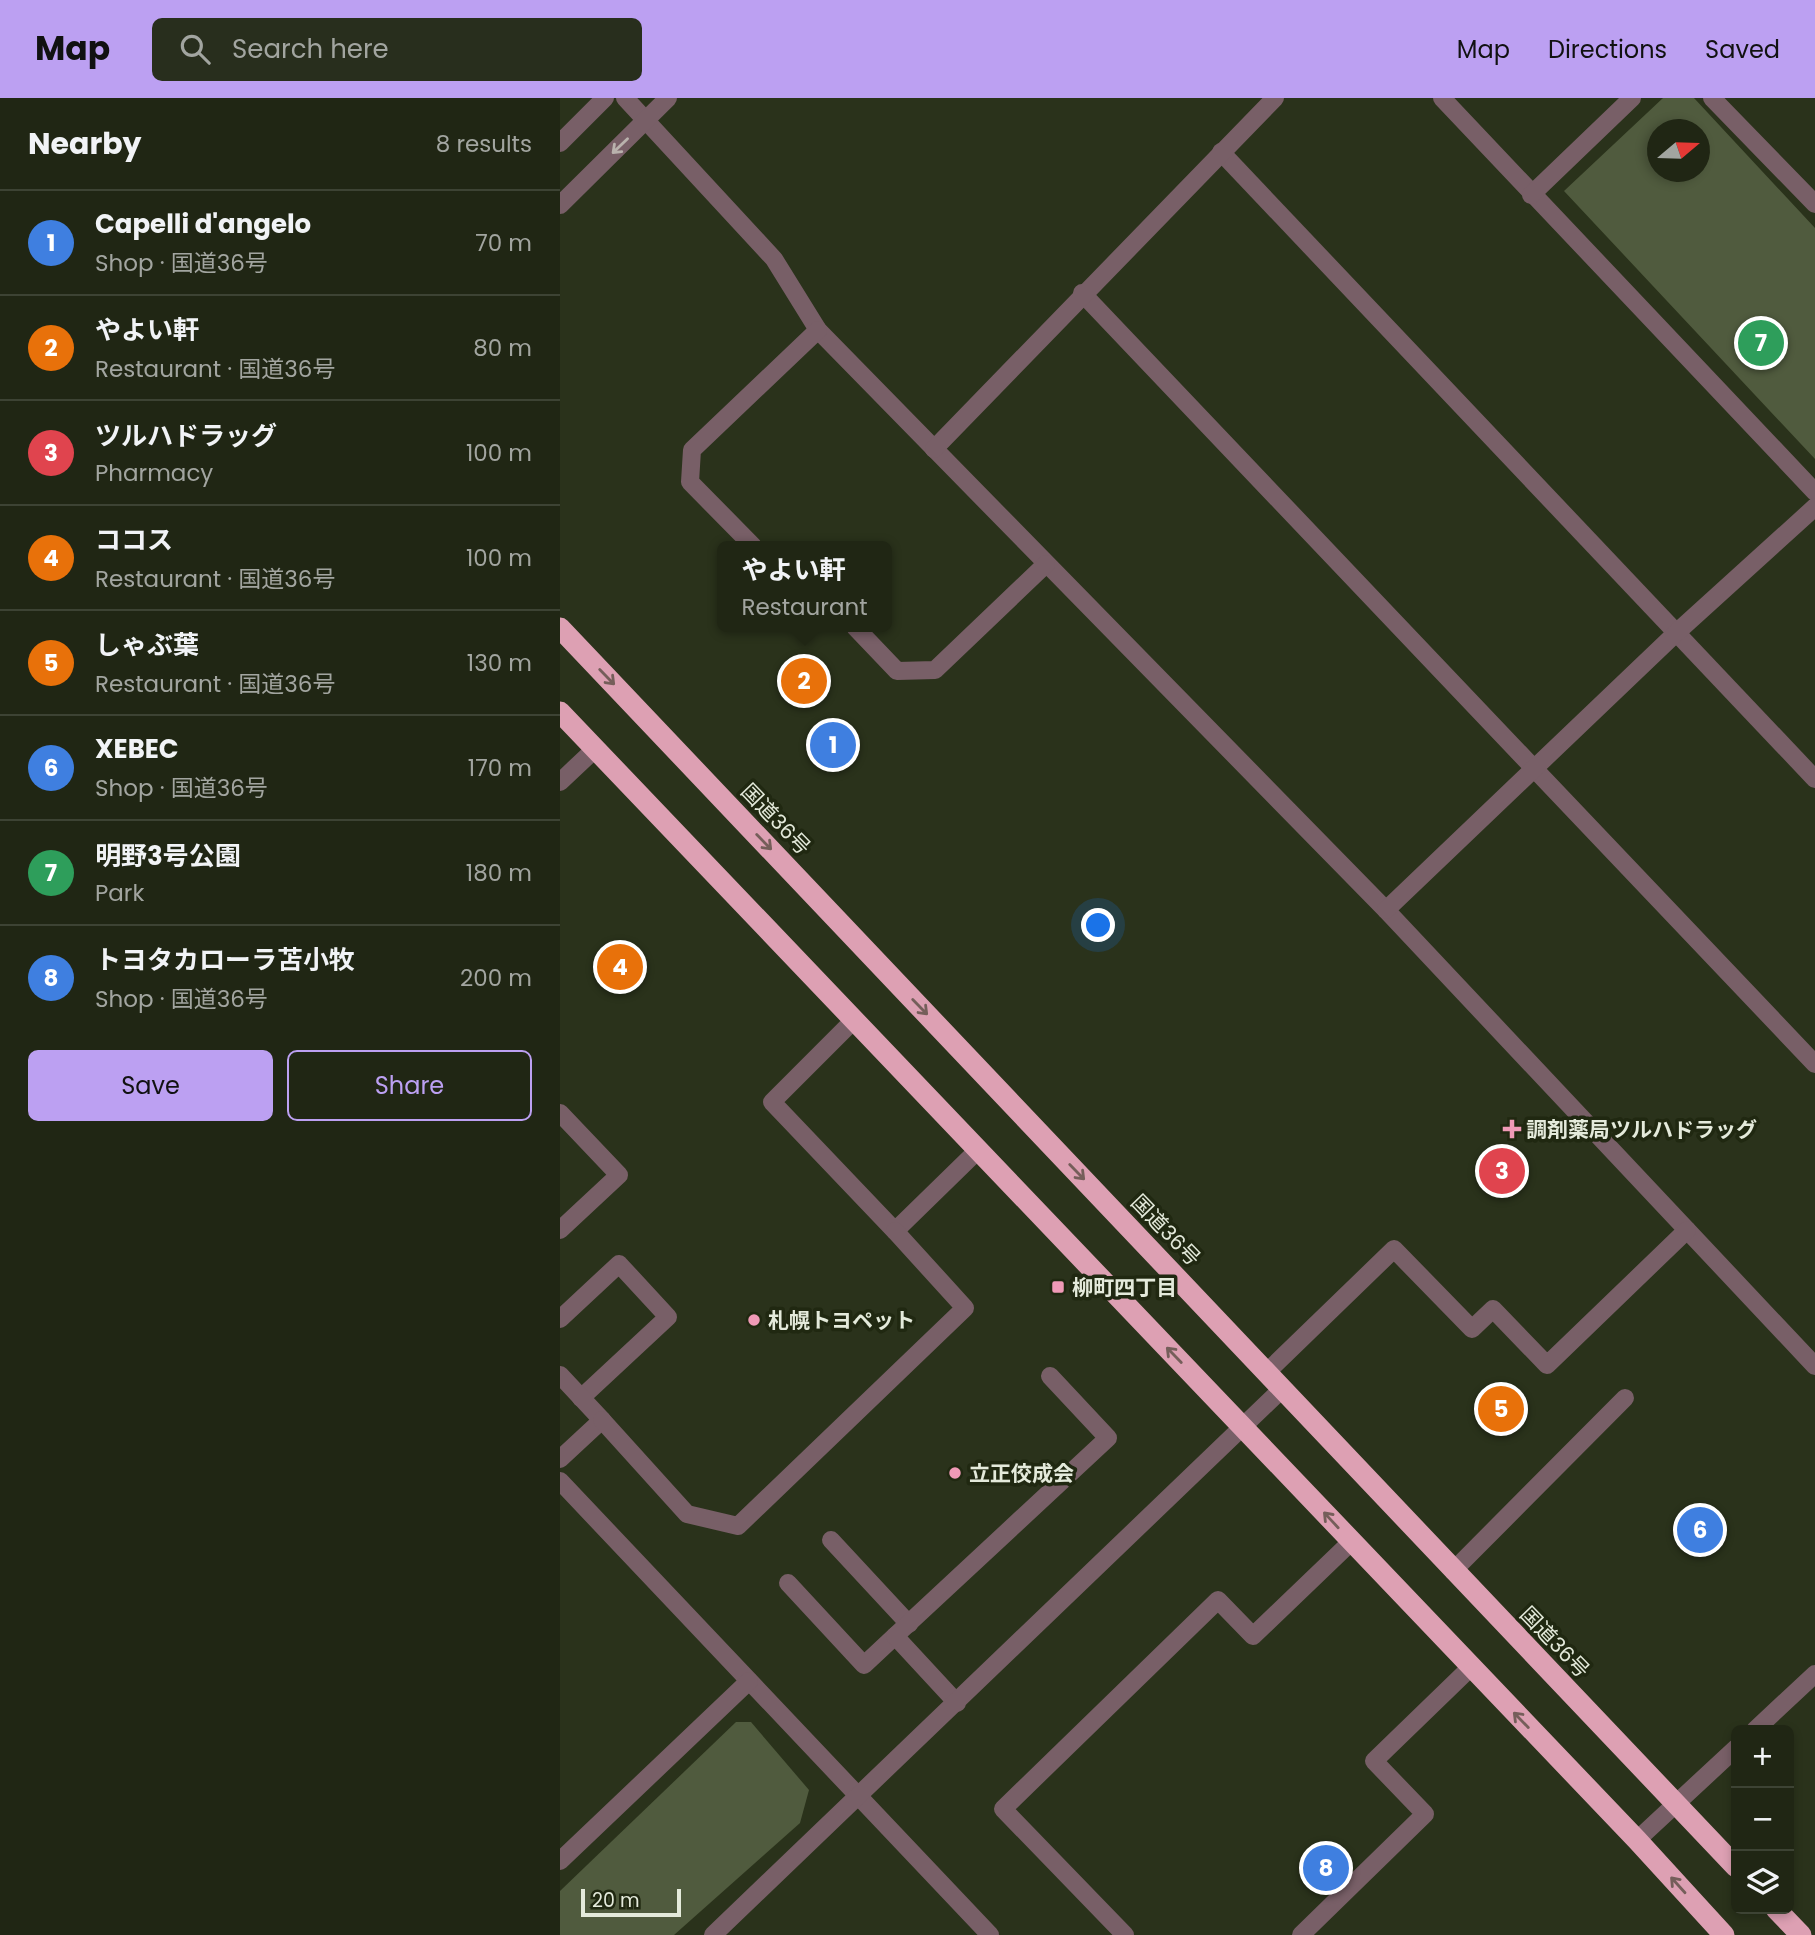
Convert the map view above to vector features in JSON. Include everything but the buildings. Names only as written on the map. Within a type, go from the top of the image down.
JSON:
[{"type":"highway","name":"国道36号","points":[[560,628],[1731,1862]]},
{"type":"highway","points":[[560,712],[1243,1426],[1724,1935]]},
{"type":"highway","points":[[1781,1914],[1801,1935]]},
{"type":"street","points":[[560,143],[606,98]]},
{"type":"street","points":[[625,98],[774,259],[818,330],[1387,910],[1814,1363]]},
{"type":"street","points":[[560,205],[668,98]]},
{"type":"street","points":[[934,449],[1082,293],[1275,98]]},
{"type":"street","points":[[1442,98],[1815,492]]},
{"type":"street","points":[[1531,195],[1632,98]]},
{"type":"street","points":[[1712,98],[1815,204]]},
{"type":"street","points":[[1221,152],[1815,779]]},
{"type":"street","points":[[1082,293],[1532,771],[1815,1064]]},
{"type":"street","points":[[748,541],[690,482],[692,450],[818,330]]},
{"type":"street","points":[[1387,910],[1675,634],[1815,507]]},
{"type":"street","points":[[860,632],[897,671],[935,670],[1046,564]]},
{"type":"street","points":[[560,782],[595,749]]},
{"type":"street","points":[[560,1375],[687,1514],[738,1526],[965,1308],[772,1102],[854,1020]]},
{"type":"street","points":[[560,1113],[620,1175],[560,1230]]},
{"type":"street","points":[[895,1231],[978,1150]]},
{"type":"street","points":[[1267,1373],[1394,1248],[1472,1329],[1493,1309],[1547,1365],[1686,1230]]},
{"type":"street","points":[[560,1319],[619,1264],[668,1317],[581,1398]]},
{"type":"street","points":[[788,1583],[864,1665],[1108,1438],[1051,1376]]},
{"type":"street","points":[[713,1935],[1282,1389]]},
{"type":"street","points":[[1453,1571],[1625,1398]]},
{"type":"street","points":[[560,1459],[601,1420]]},
{"type":"street","points":[[560,1481],[990,1935]]},
{"type":"street","points":[[831,1541],[909,1624]]},
{"type":"street","points":[[1125,1935],[1003,1809],[1218,1600],[1253,1636],[1351,1542]]},
{"type":"street","points":[[895,1636],[957,1703]]},
{"type":"street","points":[[1301,1935],[1425,1814],[1374,1761],[1470,1668]]},
{"type":"street","points":[[1760,1725],[1815,1674]]},
{"type":"street","points":[[564,1850],[749,1681]]},
{"type":"street","points":[[1637,1840],[1731,1753]]},
{"type":"green space","points":[[1663,98],[1694,98],[1815,228],[1815,459],[1564,191]]},
{"type":"green space","points":[[736,1722],[751,1722],[809,1790],[800,1823],[674,1935],[560,1935],[560,1891]]},
{"type":"place","name":"明野3号公園","points":[[1761,343]]},
{"type":"place","name":"やよい軒","points":[[804,681]]},
{"type":"place","name":"Capelli d'angelo","points":[[833,745]]},
{"type":"place","name":"ココス","points":[[620,967]]},
{"type":"place","name":"調剤薬局ツルハドラッグ","points":[[1512,1129]]},
{"type":"place","name":"ツルハドラッグ","points":[[1502,1171]]},
{"type":"place","name":"柳町四丁目","points":[[1058,1287]]},
{"type":"place","name":"札幌トヨペット","points":[[754,1320]]},
{"type":"place","name":"しゃぶ葉","points":[[1501,1409]]},
{"type":"place","name":"立正佼成会","points":[[955,1473]]},
{"type":"place","name":"XEBEC","points":[[1700,1530]]},
{"type":"place","name":"トヨタカローラ苫小牧","points":[[1326,1868]]}]
